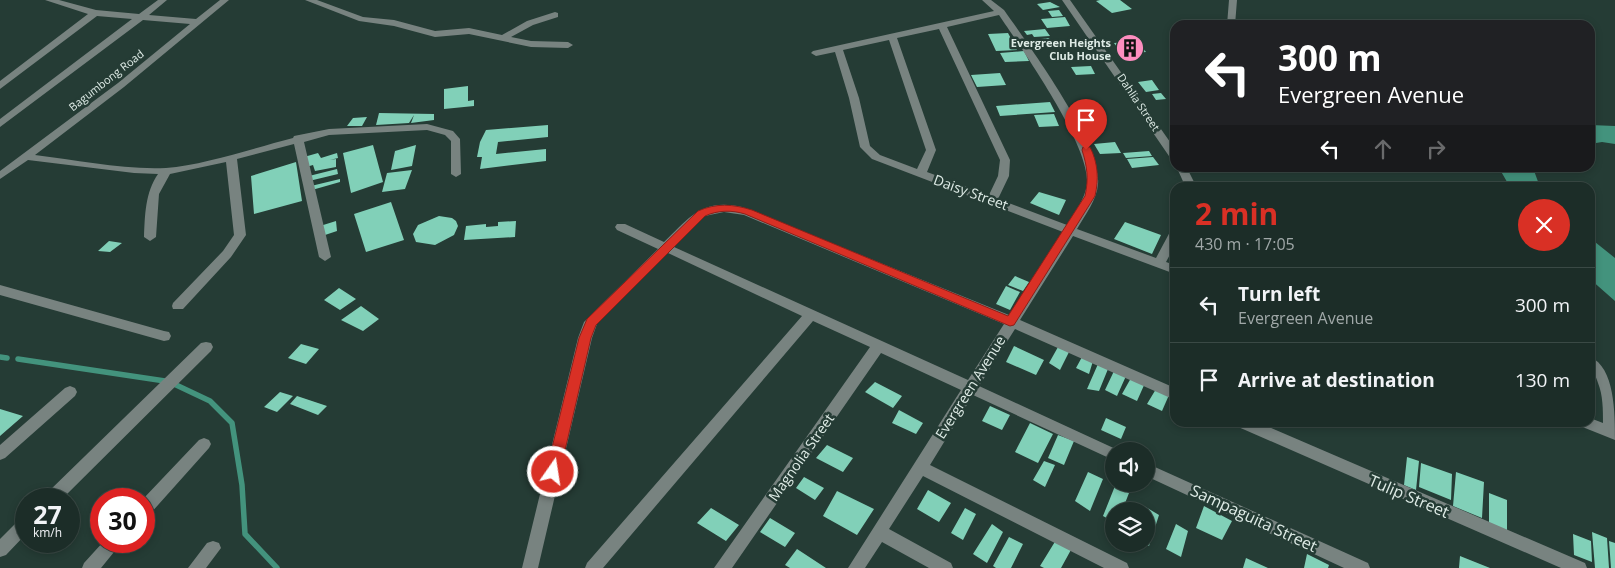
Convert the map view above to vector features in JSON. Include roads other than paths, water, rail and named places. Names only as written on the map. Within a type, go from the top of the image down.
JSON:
[{"type":"street","points":[[49,0],[95,13],[197,22]]},
{"type":"street","points":[[0,124],[163,0]]},
{"type":"street","name":"Bagumbong Road","points":[[0,176],[28,157],[225,0]]},
{"type":"street","points":[[309,0],[362,19],[394,23],[435,34],[469,31],[531,44],[568,45]]},
{"type":"street","name":"Evergreen Avenue","points":[[856,568],[1090,196],[1093,169],[1075,127],[1001,12],[986,0]]},
{"type":"street","name":"Dahlia Street","points":[[1066,0],[1120,74],[1170,149]]},
{"type":"street","points":[[1231,20],[1233,0]]},
{"type":"street","points":[[816,53],[1001,12]]},
{"type":"street","points":[[0,86],[95,13]]},
{"type":"street","points":[[504,37],[530,23],[555,15]]},
{"type":"street","points":[[941,24],[1004,160],[1006,168],[992,200]]},
{"type":"street","points":[[892,35],[931,150],[921,173]]},
{"type":"street","name":"Daisy Street","points":[[838,48],[854,98],[866,147],[876,157],[1071,229],[1170,268]]},
{"type":"street","points":[[28,157],[134,170],[166,171],[231,157],[298,138],[329,132],[365,128],[407,127],[439,129],[450,133],[456,141],[456,174]]},
{"type":"street","points":[[298,138],[325,257]]},
{"type":"street","points":[[178,306],[228,254],[240,235],[231,157]]},
{"type":"street","points":[[150,237],[152,195],[155,186],[166,171]]},
{"type":"street","points":[[530,568],[585,338],[591,322],[701,213],[711,209],[735,208],[1010,322],[1170,392]]},
{"type":"street","points":[[621,227],[1105,450]]},
{"type":"street","points":[[1159,264],[1170,243]]},
{"type":"street","points":[[0,290],[164,336]]},
{"type":"street","points":[[593,568],[812,314]]},
{"type":"street","name":"Magnolia Street","points":[[722,568],[879,346]]},
{"type":"street","points":[[62,488],[206,347]]},
{"type":"street","points":[[1595,366],[1601,371],[1606,385],[1613,433],[1595,426]]},
{"type":"street","points":[[0,454],[70,392]]},
{"type":"street","name":"Tulip Street","points":[[1253,427],[1579,568]]},
{"type":"street","points":[[155,497],[204,444]]},
{"type":"street","points":[[920,467],[1120,568]]},
{"type":"street","name":"Sampaguita Street","points":[[1155,472],[1362,568]]},
{"type":"street","points":[[879,532],[946,568]]},
{"type":"street","points":[[0,550],[15,535]]},
{"type":"street","points":[[196,568],[213,548]]},
{"type":"street","points":[[90,568],[104,553]]},
{"type":"waterway","points":[[0,357],[7,358]]},
{"type":"waterway","points":[[18,359],[165,381]]},
{"type":"waterway","points":[[174,384],[210,401],[232,423],[242,485],[245,534],[277,568]]},
{"type":"place","name":"Evergreen Heights Club House","points":[[1130,48]]}]
